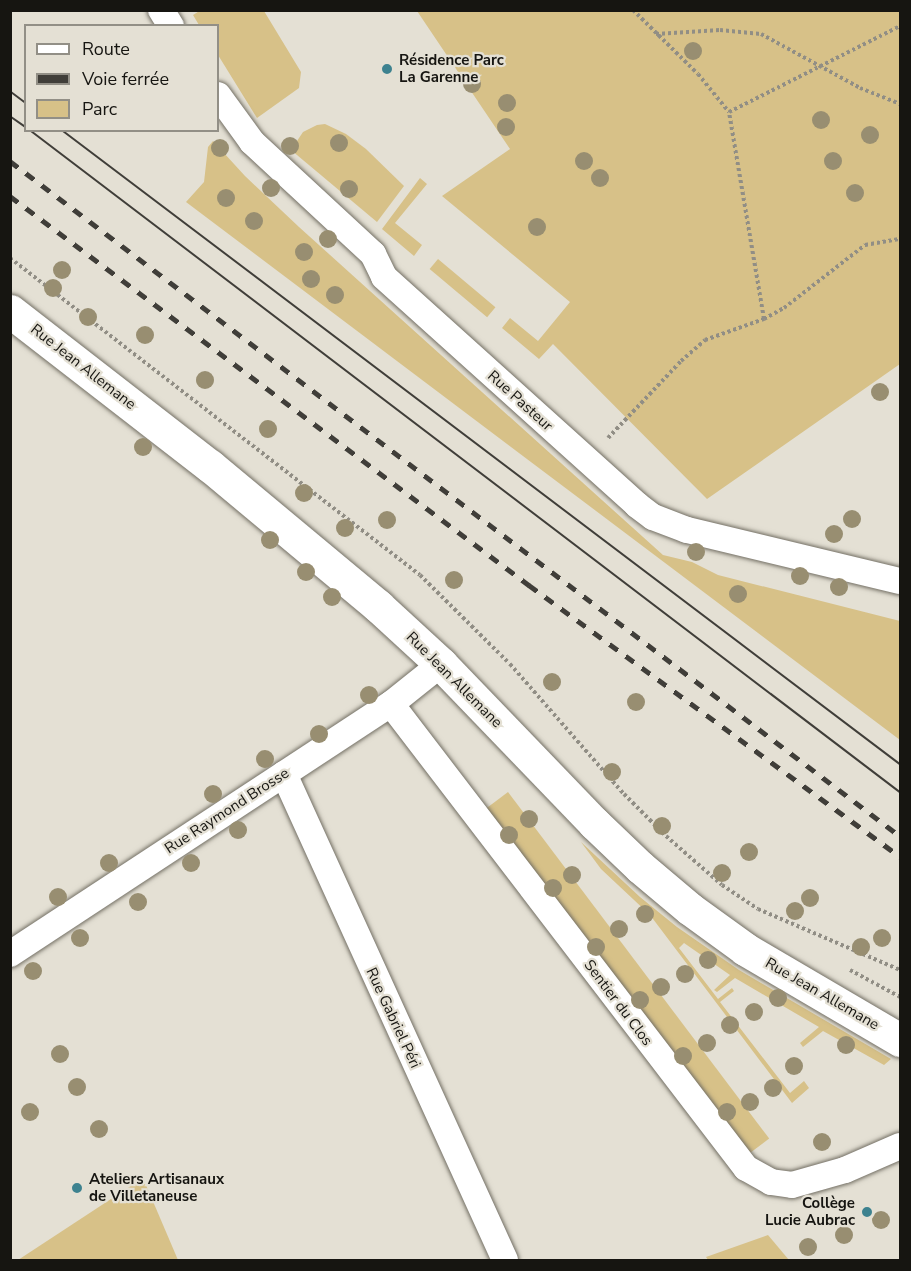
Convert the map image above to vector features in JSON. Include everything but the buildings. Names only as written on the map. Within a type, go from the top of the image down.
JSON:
[{"type":"street","points":[[161,10],[170,24]]},
{"type":"street","name":"Rue Pasteur","points":[[219,96],[252,142],[372,254],[384,277],[637,505],[670,525],[900,581]]},
{"type":"street","name":"Rue Jean Allemane","points":[[10,311],[210,466],[378,606],[441,664],[594,823],[640,867],[690,909],[745,949],[900,1040]]},
{"type":"street","name":"Rue Raymond Brosse","points":[[10,954],[391,704],[441,664]]},
{"type":"street","name":"Sentier du Clos","points":[[391,704],[746,1168],[771,1182],[792,1185],[845,1170],[900,1146]]},
{"type":"street","name":"Rue Gabriel Péri","points":[[284,774],[505,1260]]},
{"type":"path","points":[[633,10],[698,74],[729,112],[764,319]]},
{"type":"path","points":[[729,112],[900,26]]},
{"type":"path","points":[[656,33],[745,31],[776,41],[860,88],[900,104]]},
{"type":"path","points":[[587,461],[693,350],[717,334],[764,319],[798,298],[865,245],[900,238]]},
{"type":"path","points":[[10,258],[420,575],[502,655],[624,794],[666,836],[722,885],[758,909],[900,970]]},
{"type":"green space","points":[[201,10],[264,11],[301,72],[299,88],[257,118],[219,57],[219,24],[198,24],[193,15]]},
{"type":"green space","points":[[417,11],[900,11],[900,364],[707,499],[553,344],[539,359],[502,328],[510,318],[538,341],[570,302],[442,196],[510,149]]},
{"type":"green space","points":[[325,124],[346,134],[366,149],[404,186],[377,222],[291,150],[303,132]]},
{"type":"green space","points":[[213,141],[245,176],[299,227],[663,555],[692,562],[718,575],[900,621],[900,740],[186,202],[204,182],[208,147]]},
{"type":"green space","points":[[420,178],[427,184],[395,223],[422,245],[414,256],[382,229]]},
{"type":"green space","points":[[438,259],[495,307],[487,317],[430,269]]},
{"type":"green space","points":[[508,792],[769,1139],[748,1155],[486,808]]},
{"type":"green space","points":[[581,842],[640,897],[677,927],[739,970],[891,1059],[884,1065],[823,1031],[803,1047],[800,1043],[819,1027],[735,978],[717,992],[714,990],[730,975],[684,943],[679,948],[718,999],[732,988],[734,991],[720,1002],[790,1093],[804,1081],[809,1088],[792,1103],[650,915],[601,869]]},
{"type":"green space","points":[[143,1178],[178,1260],[18,1260]]},
{"type":"green space","points":[[768,1235],[789,1260],[708,1260],[706,1257]]},
{"type":"tram line","points":[[10,91],[24,102]]},
{"type":"tram line","points":[[10,116],[24,126]]},
{"type":"tram line","points":[[33,132],[900,792]]},
{"type":"tram line","points":[[65,132],[900,764]]},
{"type":"railway","points":[[10,161],[900,836]]},
{"type":"railway","points":[[10,196],[529,585],[900,857]]},
{"type":"place","name":"Résidence Parc La Garenne","points":[[387,69]]},
{"type":"place","name":"Ateliers Artisanaux de Villetaneuse","points":[[77,1188]]},
{"type":"place","name":"Collège Lucie Aubrac","points":[[867,1212]]}]
